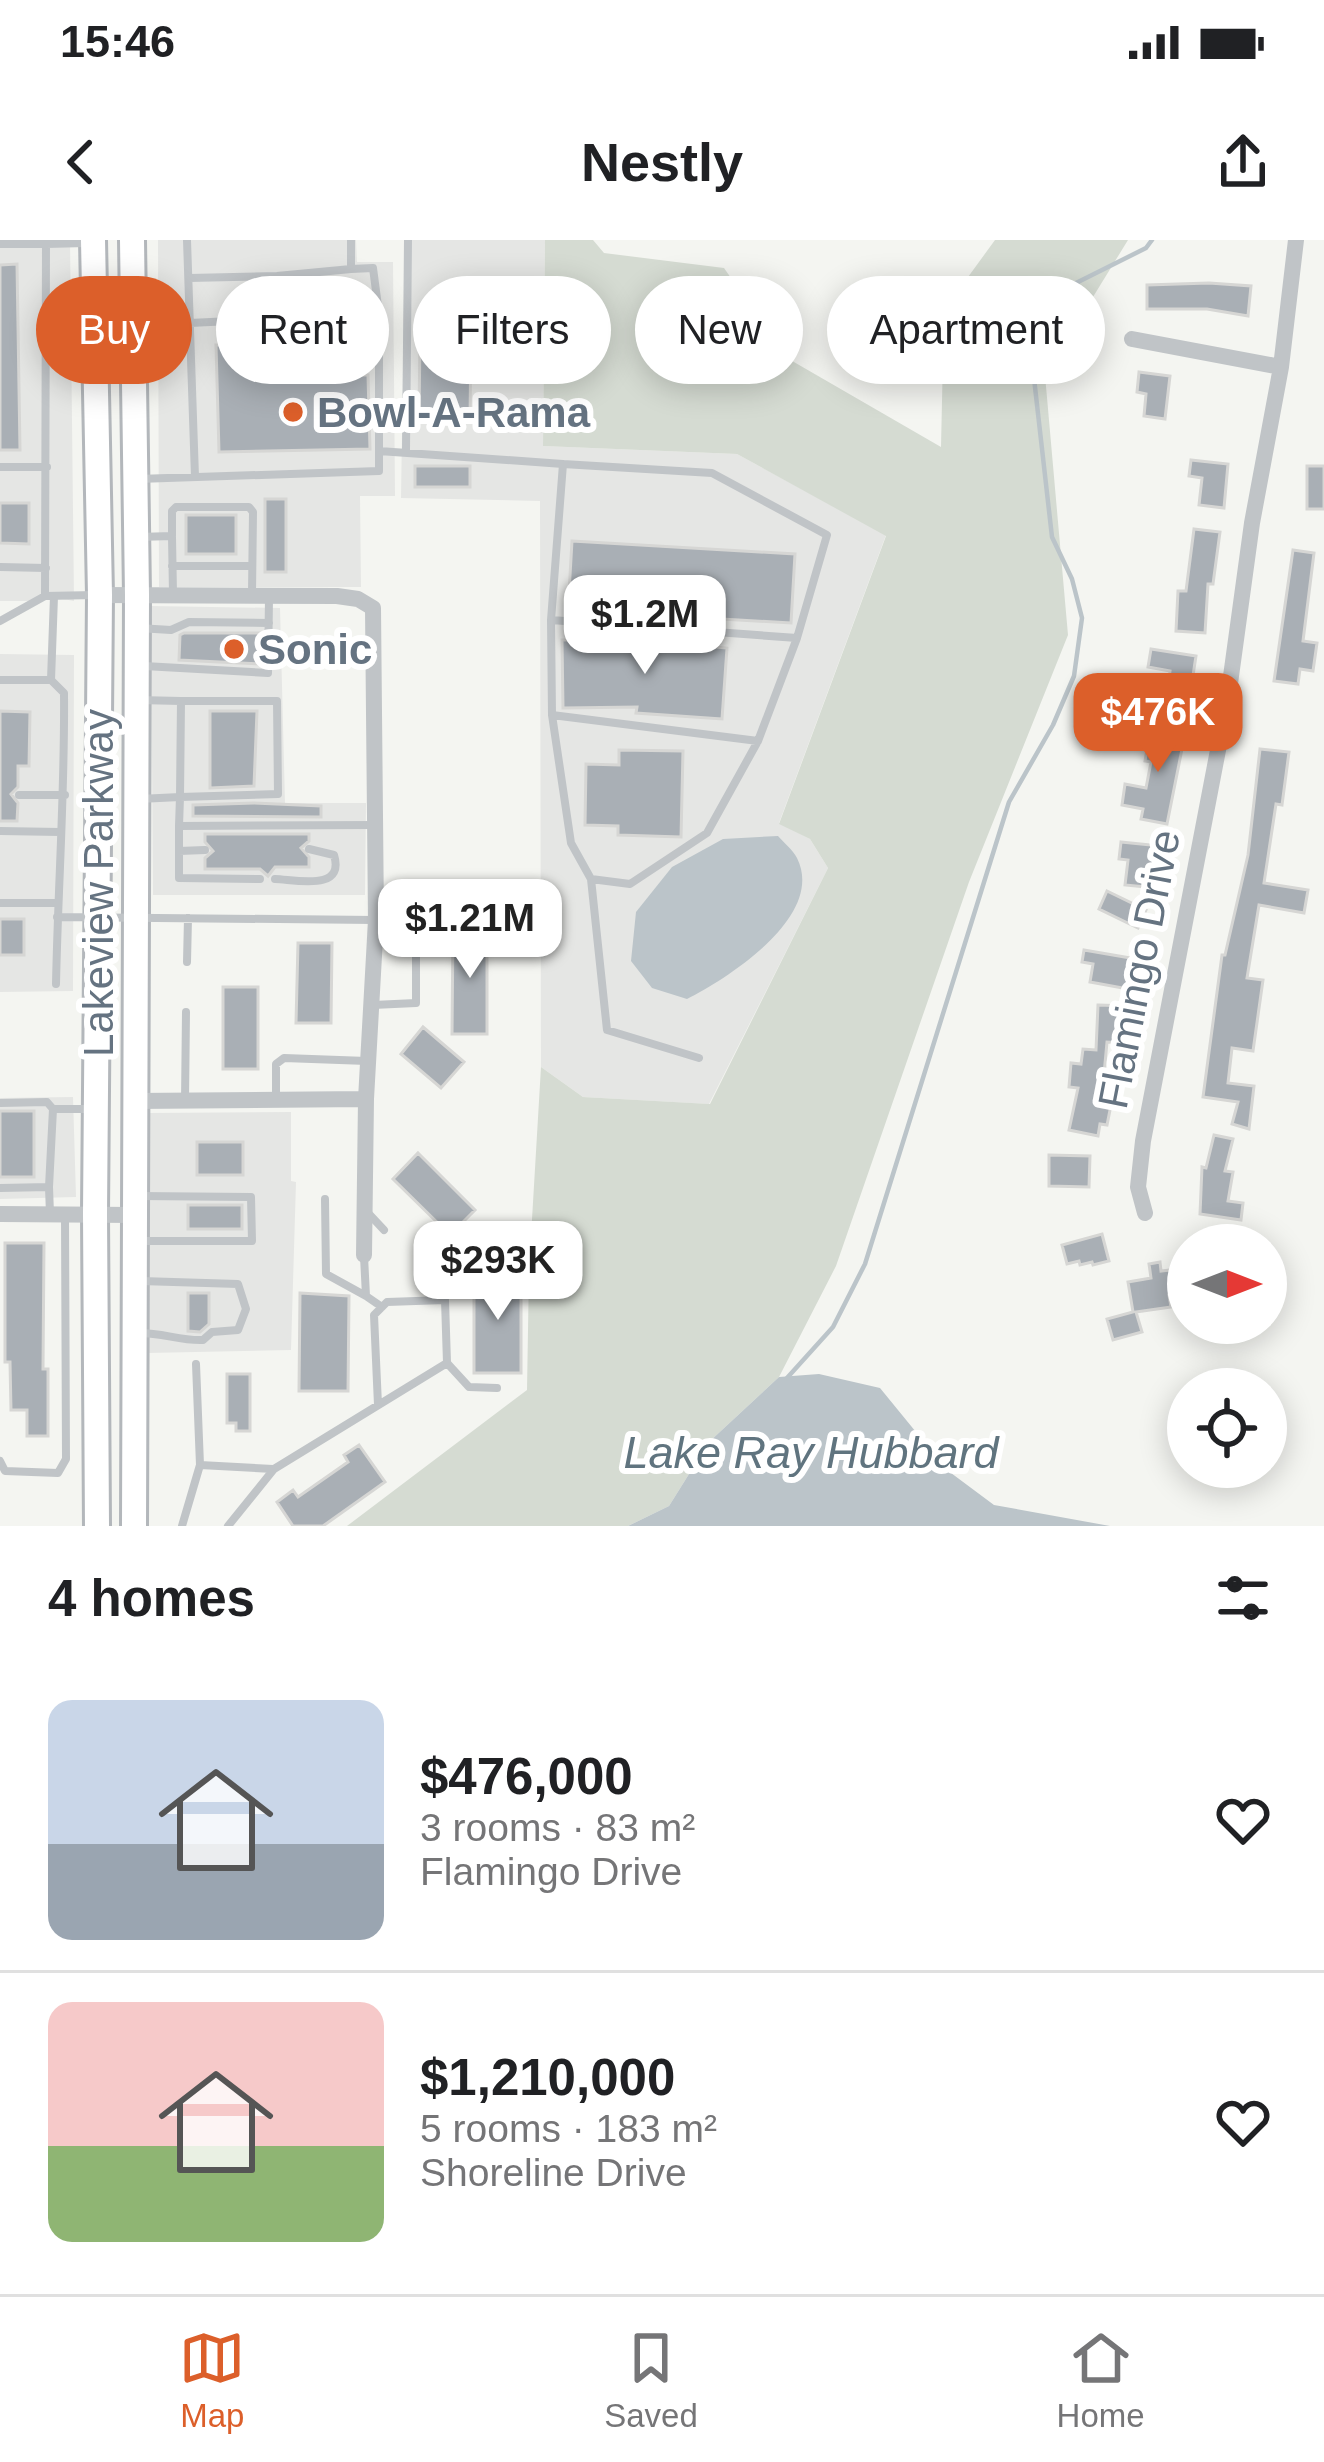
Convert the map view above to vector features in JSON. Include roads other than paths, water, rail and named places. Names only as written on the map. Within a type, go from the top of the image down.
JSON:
[{"type":"main road","points":[[93,241],[132,241]]},
{"type":"main road","name":"Lakeview Parkway","points":[[93,241],[100,595],[95,1214],[100,1526]]},
{"type":"main road","name":"Lakeview Parkway","points":[[132,241],[137,595],[134,1526]]},
{"type":"street","name":"Flamingo Drive","points":[[1144,1213],[1138,1187],[1143,1141],[1228,698],[1252,523],[1281,367],[1296,240]]},
{"type":"street","points":[[1132,339],[1281,367]]},
{"type":"street","points":[[100,595],[337,596],[358,599],[373,608],[376,920],[364,1255]]},
{"type":"street","points":[[135,1101],[366,1099]]},
{"type":"street","points":[[0,1214],[134,1217]]},
{"type":"lane","points":[[132,241],[154,240]]},
{"type":"lane","points":[[188,240],[189,276]]},
{"type":"lane","points":[[351,240],[351,269]]},
{"type":"lane","points":[[406,450],[409,240]]},
{"type":"lane","points":[[0,244],[93,241]]},
{"type":"lane","points":[[46,242],[46,568],[51,680],[64,693],[65,795],[56,984]]},
{"type":"lane","points":[[192,278],[373,268],[374,276]]},
{"type":"lane","points":[[192,384],[195,477]]},
{"type":"lane","points":[[136,479],[379,471],[379,384]]},
{"type":"lane","points":[[379,451],[712,473],[827,535],[758,741],[707,833],[630,884],[591,879]]},
{"type":"lane","points":[[563,464],[551,620],[552,715],[571,843],[591,879],[607,1030],[699,1058]]},
{"type":"lane","points":[[0,467],[47,467]]},
{"type":"lane","points":[[137,666],[268,674],[268,622],[252,566],[253,512],[249,507],[176,507],[172,511],[173,595]]},
{"type":"lane","points":[[136,538],[172,536]]},
{"type":"lane","points":[[172,566],[252,566]]},
{"type":"lane","points":[[0,567],[46,568]]},
{"type":"lane","points":[[0,621],[50,596],[100,595]]},
{"type":"lane","points":[[551,620],[796,638]]},
{"type":"lane","points":[[137,628],[172,630],[189,622],[268,622]]},
{"type":"lane","points":[[0,680],[51,680]]},
{"type":"lane","points":[[137,700],[277,701],[278,794],[137,799]]},
{"type":"lane","points":[[181,701],[179,878],[260,879]]},
{"type":"lane","points":[[552,715],[758,741]]},
{"type":"lane","points":[[19,795],[65,795]]},
{"type":"lane","points":[[179,826],[376,825]]},
{"type":"lane","points":[[0,831],[60,832]]},
{"type":"lane","points":[[275,879],[325,881],[333,877],[337,869],[334,855],[308,849]]},
{"type":"lane","points":[[179,851],[205,850]]},
{"type":"lane","points":[[376,898],[508,899]]},
{"type":"lane","points":[[373,1005],[416,1003],[416,899]]},
{"type":"lane","points":[[0,903],[57,903]]},
{"type":"lane","points":[[57,917],[376,920]]},
{"type":"lane","points":[[187,962],[188,918]]},
{"type":"lane","points":[[185,1101],[186,1012]]},
{"type":"lane","points":[[276,1100],[276,1064],[284,1058],[368,1061]]},
{"type":"lane","points":[[0,1103],[47,1102],[52,1109],[49,1187],[57,1214],[66,1459],[58,1473],[5,1471],[0,1461]]},
{"type":"lane","points":[[52,1109],[97,1109]]},
{"type":"lane","points":[[0,1189],[49,1187]]},
{"type":"lane","points":[[196,1196],[251,1197],[252,1240],[197,1241],[134,1217],[196,1196]]},
{"type":"lane","points":[[325,1199],[326,1274],[382,1307]]},
{"type":"lane","points":[[364,1209],[384,1230]]},
{"type":"lane","points":[[364,1255],[366,1296]]},
{"type":"lane","points":[[134,1281],[238,1284],[246,1309],[238,1330],[212,1332],[203,1340],[134,1332]]},
{"type":"lane","points":[[378,1406],[374,1315],[388,1302],[445,1300],[446,1364],[469,1387],[497,1388]]},
{"type":"lane","points":[[182,1526],[200,1465],[196,1364]]},
{"type":"lane","points":[[228,1526],[274,1469],[446,1364]]},
{"type":"lane","points":[[200,1465],[274,1469]]},
{"type":"water","points":[[778,836],[797,858],[802,880],[798,902],[786,923],[747,960],[687,999],[652,988],[631,961],[636,912],[672,867],[723,839]]},
{"type":"water","name":"Lake Ray Hubbard","points":[[819,1374],[880,1388],[947,1470],[994,1505],[1110,1526],[628,1526],[669,1506],[709,1442],[779,1377]]},
{"type":"waterway","points":[[787,1378],[833,1327],[865,1264],[1009,802],[1053,725],[1074,676],[1082,618],[1072,579],[1052,537],[1030,343],[1040,301],[1146,248],[1152,240]]},
{"type":"place","name":"Bowl-A-Rama","points":[[293,412]]},
{"type":"place","name":"Sonic","points":[[234,649]]}]
